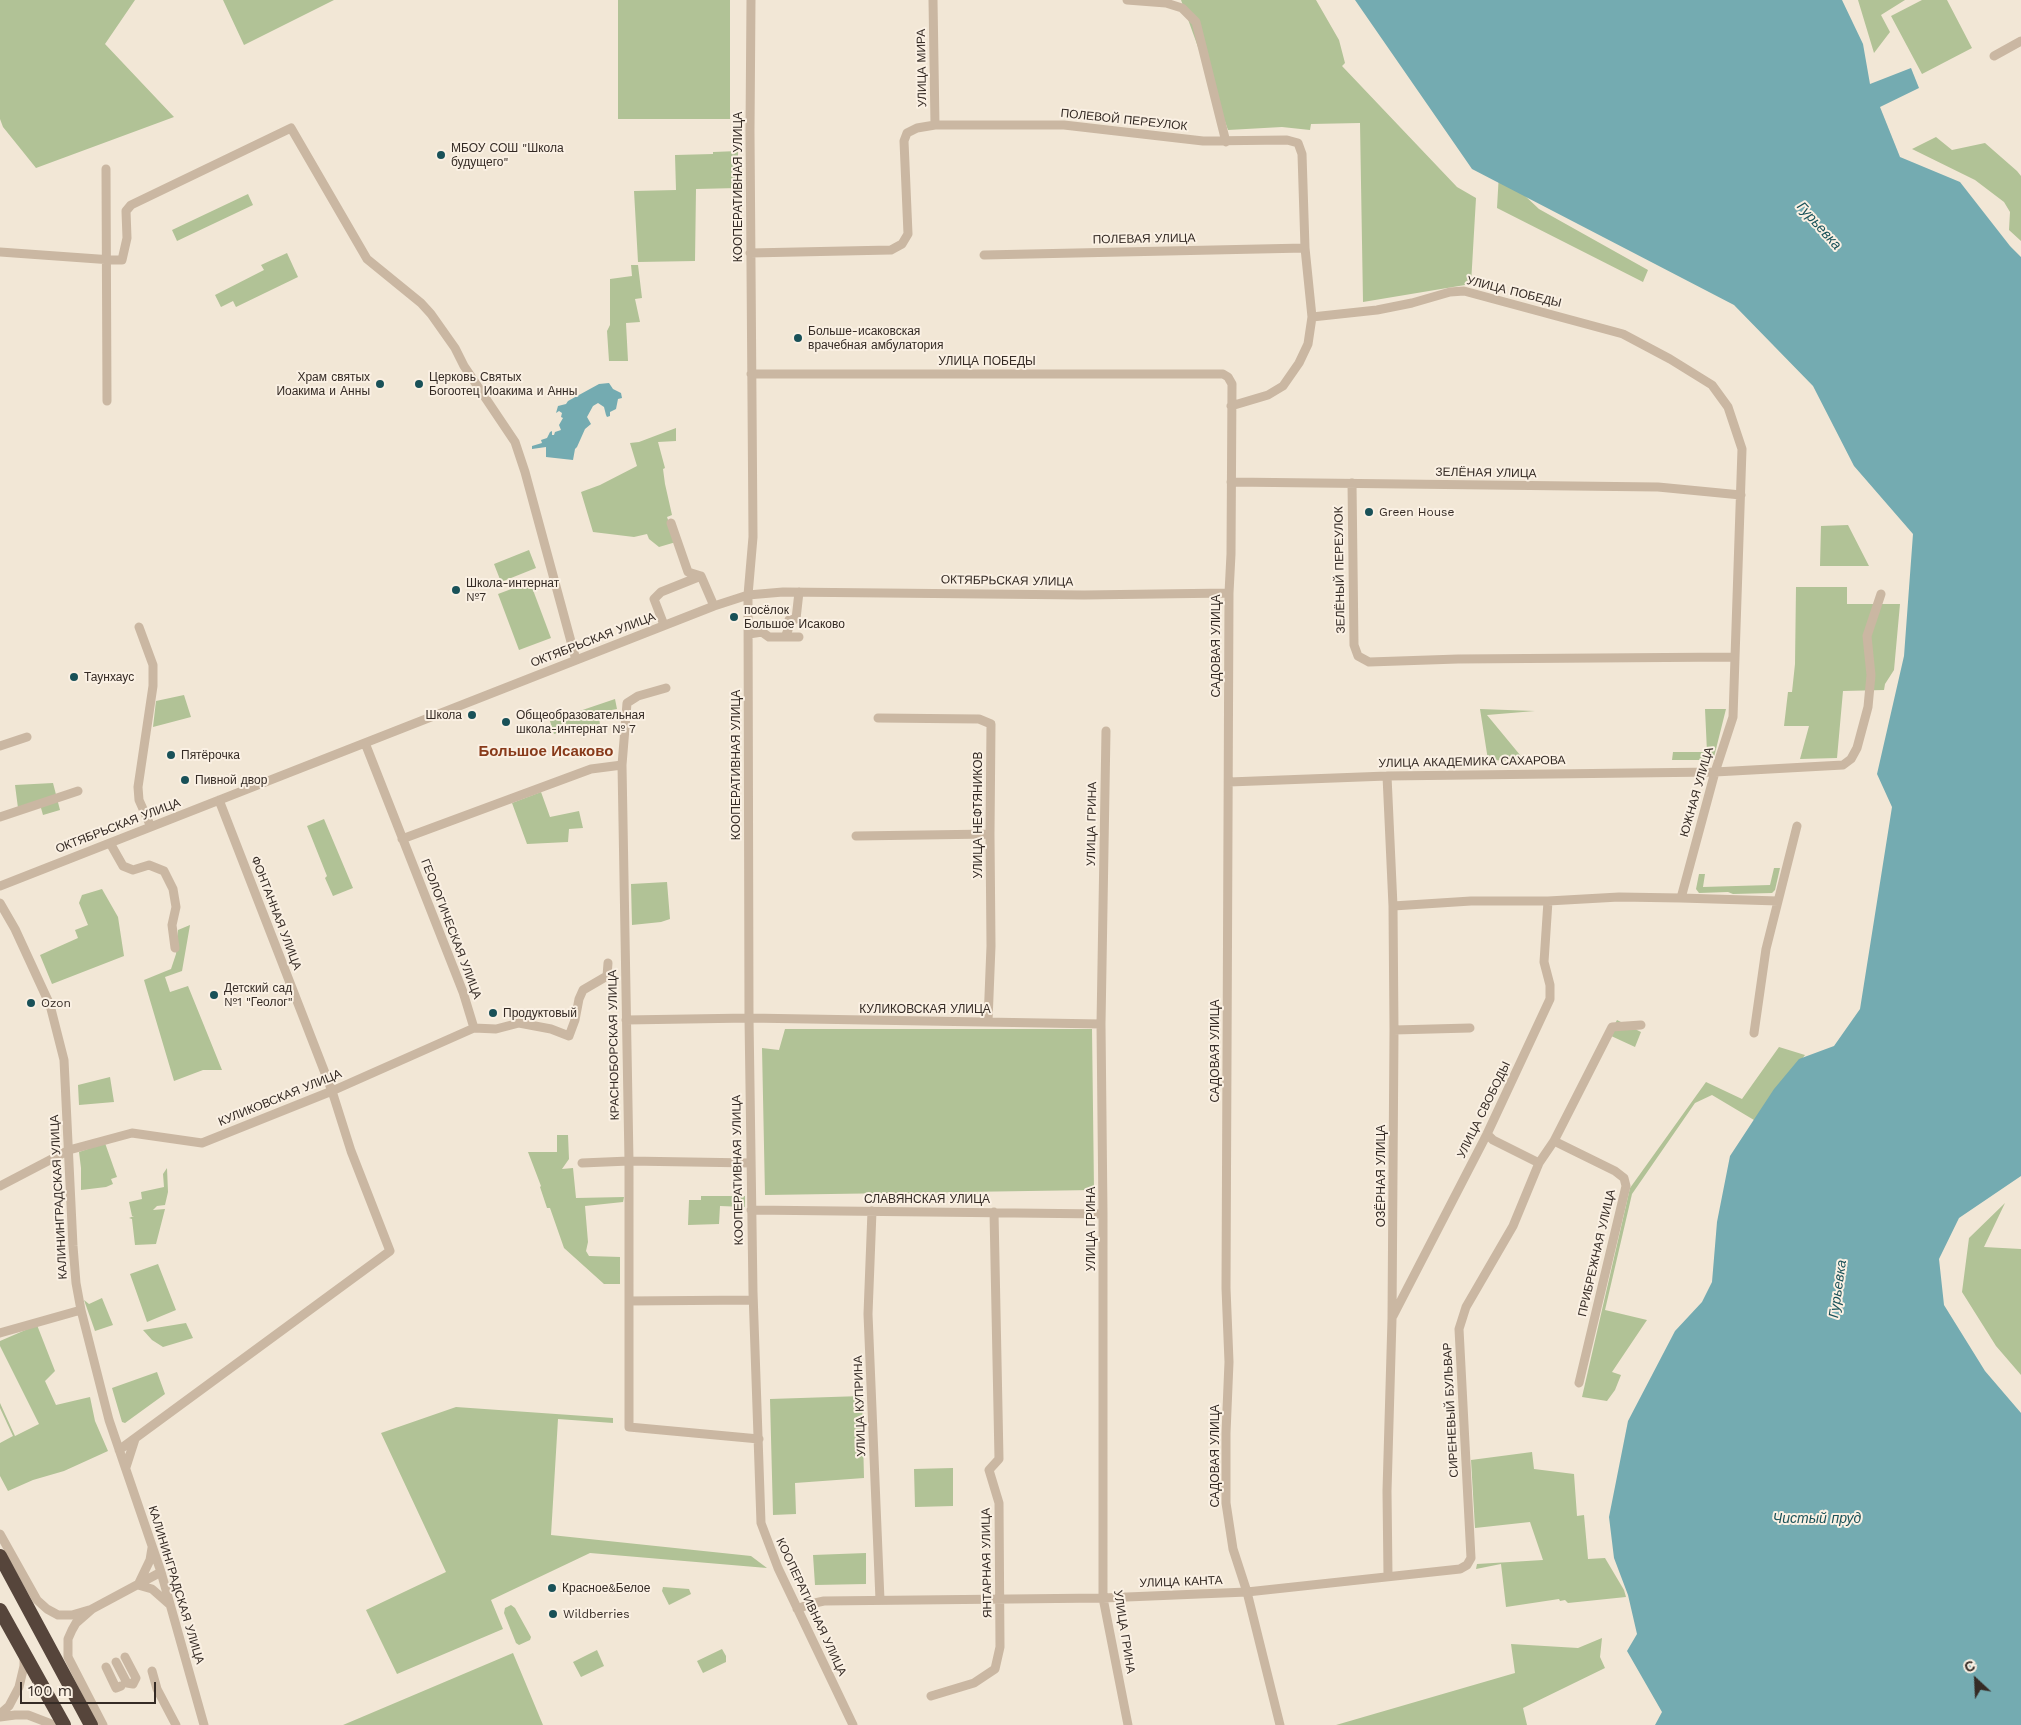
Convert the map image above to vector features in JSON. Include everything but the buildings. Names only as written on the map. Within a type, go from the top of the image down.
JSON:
[{"type":"highway","points":[[0,1556],[90,1725]]},
{"type":"highway","points":[[0,1610],[64,1725]]},
{"type":"street","name":"КООПЕРАТИВНАЯ УЛИЦА","points":[[751,0],[750,253],[753,537],[748,595],[749,1018],[753,1300],[761,1523],[778,1568],[853,1725]]},
{"type":"street","name":"УЛИЦА МИРА","points":[[750,253],[891,250],[902,244],[908,234],[904,141],[907,133],[917,128],[935,125],[932,0]]},
{"type":"street","points":[[1128,0],[1166,2],[1182,8],[1196,22],[1226,142]]},
{"type":"street","points":[[1994,56],[2021,41]]},
{"type":"street","name":"ПОЛЕВОЙ ПЕРЕУЛОК","points":[[935,125],[1064,124],[1136,134],[1226,142],[1287,140],[1298,143],[1302,154],[1305,248]]},
{"type":"street","points":[[0,252],[122,260],[127,238],[126,211],[131,205],[291,128],[366,260],[421,303],[431,314],[515,442],[525,472],[576,660]]},
{"type":"street","points":[[106,169],[107,400]]},
{"type":"street","points":[[1231,406],[1268,395],[1283,386],[1299,363],[1308,344],[1312,317],[1305,248]]},
{"type":"street","name":"ПОЛЕВАЯ УЛИЦА","points":[[984,255],[1305,248]]},
{"type":"street","name":"УЛИЦА ПОБЕДЫ","points":[[1312,317],[1377,310],[1412,303],[1450,292],[1464,291],[1623,334],[1712,385],[1728,407]]},
{"type":"street","name":"УЛИЦА ПОБЕДЫ","points":[[751,374],[1223,374]]},
{"type":"street","name":"САДОВАЯ УЛИЦА","points":[[1223,374],[1228,377],[1232,384],[1229,593],[1226,1268],[1229,1362],[1226,1503],[1233,1549],[1247,1592],[1280,1725]]},
{"type":"street","name":"ЮЖНАЯ УЛИЦА","points":[[1681,898],[1715,772],[1734,716],[1742,449],[1728,407]]},
{"type":"street","name":"ЗЕЛЁНАЯ УЛИЦА","points":[[1231,482],[1658,487],[1741,495]]},
{"type":"street","name":"ЗЕЛЁНЫЙ ПЕРЕУЛОК","points":[[1352,483],[1354,645],[1358,656],[1369,662],[1458,659],[1735,657]]},
{"type":"street","points":[[671,523],[688,572],[702,576]]},
{"type":"street","points":[[702,576],[714,606]]},
{"type":"street","points":[[664,625],[654,599],[661,592],[702,576]]},
{"type":"street","points":[[785,637],[789,620],[796,619],[799,592]]},
{"type":"street","name":"ОКТЯБРЬСКАЯ УЛИЦА","points":[[0,886],[664,625],[748,595],[799,592],[1084,595],[1229,593]]},
{"type":"street","name":"УЛИЦА АКАДЕМИКА САХАРОВА","points":[[1229,782],[1387,776],[1715,772],[1843,765],[1851,759],[1857,748],[1868,707],[1871,675],[1867,636],[1881,594]]},
{"type":"street","points":[[139,627],[153,665],[153,686],[138,787],[139,800],[151,827]]},
{"type":"street","points":[[749,634],[762,632],[769,637],[799,637]]},
{"type":"street","name":"КРАСНОБОРСКАЯ УЛИЦА","points":[[666,688],[638,696],[627,702],[622,765],[629,1161],[629,1427],[759,1439]]},
{"type":"street","name":"УЛИЦА НЕФТЯНИКОВ","points":[[878,718],[979,718],[991,724],[991,946],[988,1021]]},
{"type":"street","name":"УЛИЦА ГРИНА","points":[[1106,731],[1101,1024],[1104,1214],[1103,1598],[1128,1725]]},
{"type":"street","points":[[0,746],[27,737]]},
{"type":"street","name":"ГЕОЛОГИЧЕСКАЯ УЛИЦА","points":[[365,743],[463,992],[474,1028]]},
{"type":"street","points":[[402,839],[591,768],[622,765]]},
{"type":"street","name":"ОЗЁРНАЯ УЛИЦА","points":[[1387,776],[1393,906],[1394,1030],[1392,1319],[1387,1491],[1388,1576]]},
{"type":"street","points":[[0,816],[78,791]]},
{"type":"street","name":"ФОНТАННАЯ УЛИЦА","points":[[136,1437],[390,1251],[351,1151],[332,1091],[219,800]]},
{"type":"street","points":[[1754,1033],[1766,950],[1797,826]]},
{"type":"street","points":[[856,836],[948,833],[990,834]]},
{"type":"street","points":[[110,843],[123,866],[133,870],[149,865],[164,871],[173,889],[176,907],[172,925],[174,948]]},
{"type":"street","points":[[1393,906],[1619,897],[1778,901]]},
{"type":"street","name":"УЛИЦА СВОБОДЫ","points":[[1392,1319],[1487,1134],[1550,999],[1550,985],[1544,962],[1548,901]]},
{"type":"street","name":"КАЛИНИНГРАДСКАЯ УЛИЦА","points":[[0,903],[15,928],[50,1005],[64,1060],[73,1246],[76,1283],[81,1310],[99,1384],[119,1450],[162,1572],[204,1725]]},
{"type":"street","name":"КУЛИКОВСКАЯ УЛИЦА","points":[[0,1186],[69,1150],[132,1134],[202,1144],[332,1091],[474,1028],[496,1029],[518,1023],[552,1029],[569,1036],[583,990],[607,976],[608,963]]},
{"type":"street","name":"КУЛИКОВСКАЯ УЛИЦА","points":[[626,1020],[749,1018],[1101,1024]]},
{"type":"street","name":"СИРЕНЕВЫЙ БУЛЬВАР","points":[[1471,1558],[1459,1329],[1466,1307],[1513,1226],[1539,1163],[1554,1141],[1612,1027],[1641,1025]]},
{"type":"street","points":[[1394,1030],[1470,1028]]},
{"type":"street","points":[[1487,1134],[1492,1140],[1539,1163]]},
{"type":"street","name":"ПРИБРЕЖНАЯ УЛИЦА","points":[[1554,1141],[1616,1170],[1624,1178],[1626,1186],[1579,1382]]},
{"type":"street","points":[[582,1163],[629,1161],[751,1163]]},
{"type":"street","name":"СЛАВЯНСКАЯ УЛИЦА","points":[[751,1210],[1104,1214]]},
{"type":"street","name":"УЛИЦА КУПРИНА","points":[[872,1211],[868,1314],[880,1600]]},
{"type":"street","name":"ЯНТАРНАЯ УЛИЦА","points":[[931,1696],[974,1683],[995,1669],[1000,1647],[999,1503],[988,1470],[999,1459],[994,1212]]},
{"type":"street","points":[[629,1301],[753,1300]]},
{"type":"street","points":[[0,1333],[81,1310]]},
{"type":"street","points":[[119,1450],[136,1437]]},
{"type":"street","points":[[126,1467],[136,1437]]},
{"type":"street","points":[[0,1534],[37,1600],[47,1609],[58,1615],[72,1615],[92,1609],[162,1572]]},
{"type":"street","points":[[138,1585],[150,1560],[152,1545]]},
{"type":"street","name":"УЛИЦА КАНТА","points":[[798,1609],[824,1601],[1103,1598],[1247,1592],[1460,1569],[1468,1566],[1471,1558]]},
{"type":"street","points":[[138,1585],[152,1589],[171,1606]]},
{"type":"street","points":[[92,1609],[76,1623],[67,1648],[72,1667],[103,1725]]},
{"type":"street","points":[[0,1716],[9,1706],[19,1687],[24,1666],[24,1655]]},
{"type":"street","points":[[116,1662],[136,1678],[127,1685],[116,1662]]},
{"type":"street","points":[[152,1671],[157,1689],[176,1725]]},
{"type":"street","points":[[0,1716],[28,1715],[54,1725]]},
{"type":"green space","points":[[0,0],[135,0],[105,44],[174,117],[36,168],[3,127],[0,119]]},
{"type":"green space","points":[[223,0],[334,0],[244,45]]},
{"type":"green space","points":[[618,0],[730,0],[730,119],[618,119]]},
{"type":"green space","points":[[1181,0],[1316,0],[1339,40],[1345,63],[1342,66],[1457,187],[1476,198],[1471,284],[1363,302],[1360,123],[1311,124],[1310,130],[1282,127],[1228,130]]},
{"type":"green space","points":[[1858,0],[1905,0],[1881,15],[1890,32],[1874,53]]},
{"type":"green space","points":[[1922,0],[1947,0],[1972,48],[1922,74],[1891,16]]},
{"type":"green space","points":[[1936,137],[1952,150],[1985,143],[2017,171],[2021,176],[2021,241],[2009,230],[2010,212],[2004,202],[1975,180],[1912,149]]},
{"type":"green space","points":[[738,151],[738,188],[696,189],[695,261],[638,262],[634,191],[676,190],[675,155]]},
{"type":"green space","points":[[1499,173],[1539,209],[1648,270],[1643,282],[1497,208]]},
{"type":"green space","points":[[248,194],[253,205],[177,241],[172,230]]},
{"type":"green space","points":[[287,253],[298,277],[236,307],[233,301],[221,307],[215,295],[264,270],[261,265]]},
{"type":"green space","points":[[631,265],[638,265],[642,298],[635,299],[640,322],[626,323],[628,361],[609,361],[607,331],[610,325],[610,279],[632,276]]},
{"type":"green space","points":[[676,428],[676,441],[658,442],[665,468],[663,469],[665,484],[672,515],[667,517],[676,542],[659,547],[649,539],[647,534],[634,537],[593,532],[581,492],[600,485],[637,466],[630,443],[639,442]]},
{"type":"green space","points":[[1848,525],[1869,566],[1820,566],[1821,526]]},
{"type":"green space","points":[[529,550],[536,568],[501,582],[494,564]]},
{"type":"green space","points":[[530,582],[551,638],[519,650],[498,594]]},
{"type":"green space","points":[[1796,587],[1847,587],[1847,604],[1900,604],[1894,670],[1885,684],[1884,690],[1843,691],[1837,758],[1800,759],[1809,726],[1784,726],[1788,692],[1792,692],[1795,664]]},
{"type":"green space","points":[[184,695],[191,717],[153,727],[156,701]]},
{"type":"green space","points":[[615,699],[617,709],[606,711],[606,715],[599,716],[600,726],[578,728],[554,734],[550,721]]},
{"type":"green space","points":[[1480,709],[1535,711],[1487,715],[1525,761],[1488,760]]},
{"type":"green space","points":[[1705,709],[1726,709],[1714,757],[1709,760],[1672,760],[1673,752],[1707,752]]},
{"type":"green space","points":[[53,783],[60,810],[43,815],[41,808],[18,808],[15,785]]},
{"type":"green space","points":[[541,792],[550,817],[579,811],[583,828],[569,829],[568,842],[527,844],[512,803]]},
{"type":"green space","points":[[324,819],[353,888],[333,896],[307,826]]},
{"type":"green space","points":[[1774,868],[1780,868],[1775,890],[1772,893],[1699,893],[1696,889],[1699,874],[1705,874],[1703,887],[1770,885]]},
{"type":"green space","points":[[667,882],[670,919],[661,922],[632,925],[631,884]]},
{"type":"green space","points":[[102,889],[118,917],[124,956],[52,984],[40,955],[78,938],[75,930],[88,925],[79,903],[82,895]]},
{"type":"green space","points":[[190,925],[182,971],[165,977],[170,992],[188,986],[222,1070],[203,1070],[174,1081],[144,980],[171,969],[176,954],[178,930]]},
{"type":"green space","points":[[1617,1020],[1641,1032],[1635,1047],[1609,1035]]},
{"type":"green space","points":[[785,1029],[1092,1029],[1094,1190],[765,1195],[762,1048],[779,1050]]},
{"type":"green space","points":[[1779,1047],[1805,1055],[1777,1093],[1759,1123],[1712,1095],[1695,1103],[1632,1194],[1605,1310],[1647,1320],[1612,1372],[1621,1375],[1615,1390],[1607,1401],[1582,1397],[1630,1188],[1706,1082],[1742,1099]]},
{"type":"green space","points":[[110,1077],[114,1102],[79,1105],[78,1085]]},
{"type":"green space","points":[[557,1135],[568,1135],[569,1159],[562,1169],[573,1168],[576,1198],[624,1197],[623,1202],[585,1206],[588,1242],[586,1251],[589,1256],[620,1257],[620,1284],[604,1284],[564,1248],[550,1208],[547,1208],[528,1152],[557,1152]]},
{"type":"green space","points":[[105,1143],[117,1177],[111,1179],[113,1184],[106,1187],[81,1190],[79,1152]]},
{"type":"green space","points":[[167,1168],[168,1192],[165,1205],[157,1206],[153,1210],[165,1209],[156,1244],[135,1245],[132,1219],[129,1218],[134,1216],[132,1216],[129,1202],[142,1199],[141,1192],[164,1187],[163,1174]]},
{"type":"green space","points":[[701,1196],[745,1196],[745,1207],[720,1206],[719,1224],[688,1225],[689,1200],[701,1200]]},
{"type":"green space","points":[[2005,1203],[1984,1247],[2021,1249],[2021,1375],[1996,1346],[1962,1292],[1969,1238]]},
{"type":"green space","points":[[158,1264],[176,1310],[147,1322],[130,1274]]},
{"type":"green space","points":[[102,1298],[113,1325],[95,1331],[84,1300],[89,1304]]},
{"type":"green space","points":[[186,1323],[193,1338],[163,1347],[152,1340],[143,1330]]},
{"type":"green space","points":[[37,1325],[55,1371],[45,1381],[56,1405],[90,1397],[95,1421],[108,1451],[64,1471],[33,1480],[8,1491],[0,1476],[0,1443],[13,1436],[0,1408],[0,1403],[15,1436],[39,1424],[0,1346],[0,1341]]},
{"type":"green space","points":[[157,1372],[165,1394],[125,1423],[122,1422],[112,1388]]},
{"type":"green space","points":[[862,1396],[864,1478],[795,1483],[796,1514],[773,1515],[770,1399]]},
{"type":"green space","points":[[456,1407],[613,1418],[613,1423],[558,1419],[551,1535],[751,1556],[767,1568],[590,1553],[491,1600],[503,1629],[397,1674],[366,1610],[446,1572],[381,1433]]},
{"type":"green space","points":[[1532,1452],[1534,1469],[1574,1474],[1577,1516],[1584,1515],[1588,1559],[1605,1558],[1624,1590],[1626,1597],[1568,1603],[1565,1600],[1560,1601],[1559,1599],[1506,1607],[1501,1564],[1476,1569],[1477,1564],[1543,1560],[1530,1522],[1475,1528],[1471,1460]]},
{"type":"green space","points":[[953,1468],[953,1506],[915,1507],[914,1469]]},
{"type":"green space","points":[[866,1553],[866,1584],[815,1585],[813,1555]]},
{"type":"green space","points":[[663,1587],[689,1589],[691,1594],[669,1605],[662,1591]]},
{"type":"green space","points":[[511,1605],[515,1608],[531,1637],[530,1640],[519,1645],[516,1643],[504,1613],[505,1608]]},
{"type":"green space","points":[[1602,1638],[1600,1657],[1605,1668],[1523,1708],[1527,1725],[1336,1725],[1515,1673],[1511,1644],[1578,1648]]},
{"type":"green space","points":[[722,1649],[726,1656],[726,1662],[703,1673],[697,1661]]},
{"type":"green space","points":[[597,1650],[604,1666],[581,1677],[573,1662]]},
{"type":"green space","points":[[513,1653],[543,1725],[343,1725]]},
{"type":"water","name":"Чистый пруд","points":[[1355,0],[1842,0],[1863,44],[1870,84],[1911,68],[1919,88],[1880,107],[1900,157],[1960,182],[2010,246],[2021,257],[2021,1176],[1959,1218],[1939,1259],[1944,1305],[1985,1371],[2021,1413],[2021,1725],[1655,1725],[1662,1712],[1627,1651],[1637,1634],[1628,1595],[1614,1558],[1609,1517],[1628,1421],[1675,1331],[1702,1302],[1712,1282],[1717,1222],[1730,1156],[1774,1089],[1799,1059],[1834,1046],[1860,1009],[1892,807],[1877,774],[1904,656],[1913,534],[1854,466],[1813,386],[1734,305],[1472,169]]},
{"type":"water","points":[[609,383],[613,389],[621,393],[622,398],[618,399],[616,409],[610,412],[610,416],[607,417],[604,407],[598,403],[593,406],[587,417],[591,424],[585,429],[575,449],[573,460],[546,457],[546,447],[532,449],[532,446],[542,443],[541,440],[547,438],[550,432],[552,431],[552,435],[554,435],[555,432],[561,430],[559,425],[563,418],[561,417],[562,413],[559,411],[556,413],[558,406],[566,404],[568,401],[599,384]]},
{"type":"place","name":"МБОУ СОШ \"Школа будущего\"","points":[[441,155]]},
{"type":"place","name":"Больше-исаковская врачебная амбулатория","points":[[798,338]]},
{"type":"place","name":"Храм святых Иоакима и Анны","points":[[380,384]]},
{"type":"place","name":"Церковь Святых Богоотец Иоакима и Анны","points":[[419,384]]},
{"type":"place","name":"Green House","points":[[1369,512]]},
{"type":"place","name":"Школа-интернат №7","points":[[456,590]]},
{"type":"place","name":"посёлок Большое Исаково","points":[[734,617]]},
{"type":"place","name":"Таунхаус","points":[[74,677]]},
{"type":"place","name":"Школа","points":[[472,715]]},
{"type":"place","name":"Общеобразовательная школа-интернат № 7","points":[[506,722]]},
{"type":"place","name":"Пятёрочка","points":[[171,755]]},
{"type":"place","name":"Пивной двор","points":[[185,780]]},
{"type":"place","name":"Детский сад №1 \"Геолог\"","points":[[214,995]]},
{"type":"place","name":"Ozon","points":[[31,1003]]},
{"type":"place","name":"Продуктовый","points":[[493,1013]]},
{"type":"place","name":"Красное&Белое","points":[[552,1588]]},
{"type":"place","name":"Wildberries","points":[[553,1614]]},
{"type":"district","name":"Большое Исаково","points":[[546,752]]},
{"type":"water label","name":"Гурьевка","points":[[1819,226]]},
{"type":"water label","name":"Гурьевка","points":[[1838,1289]]}]
